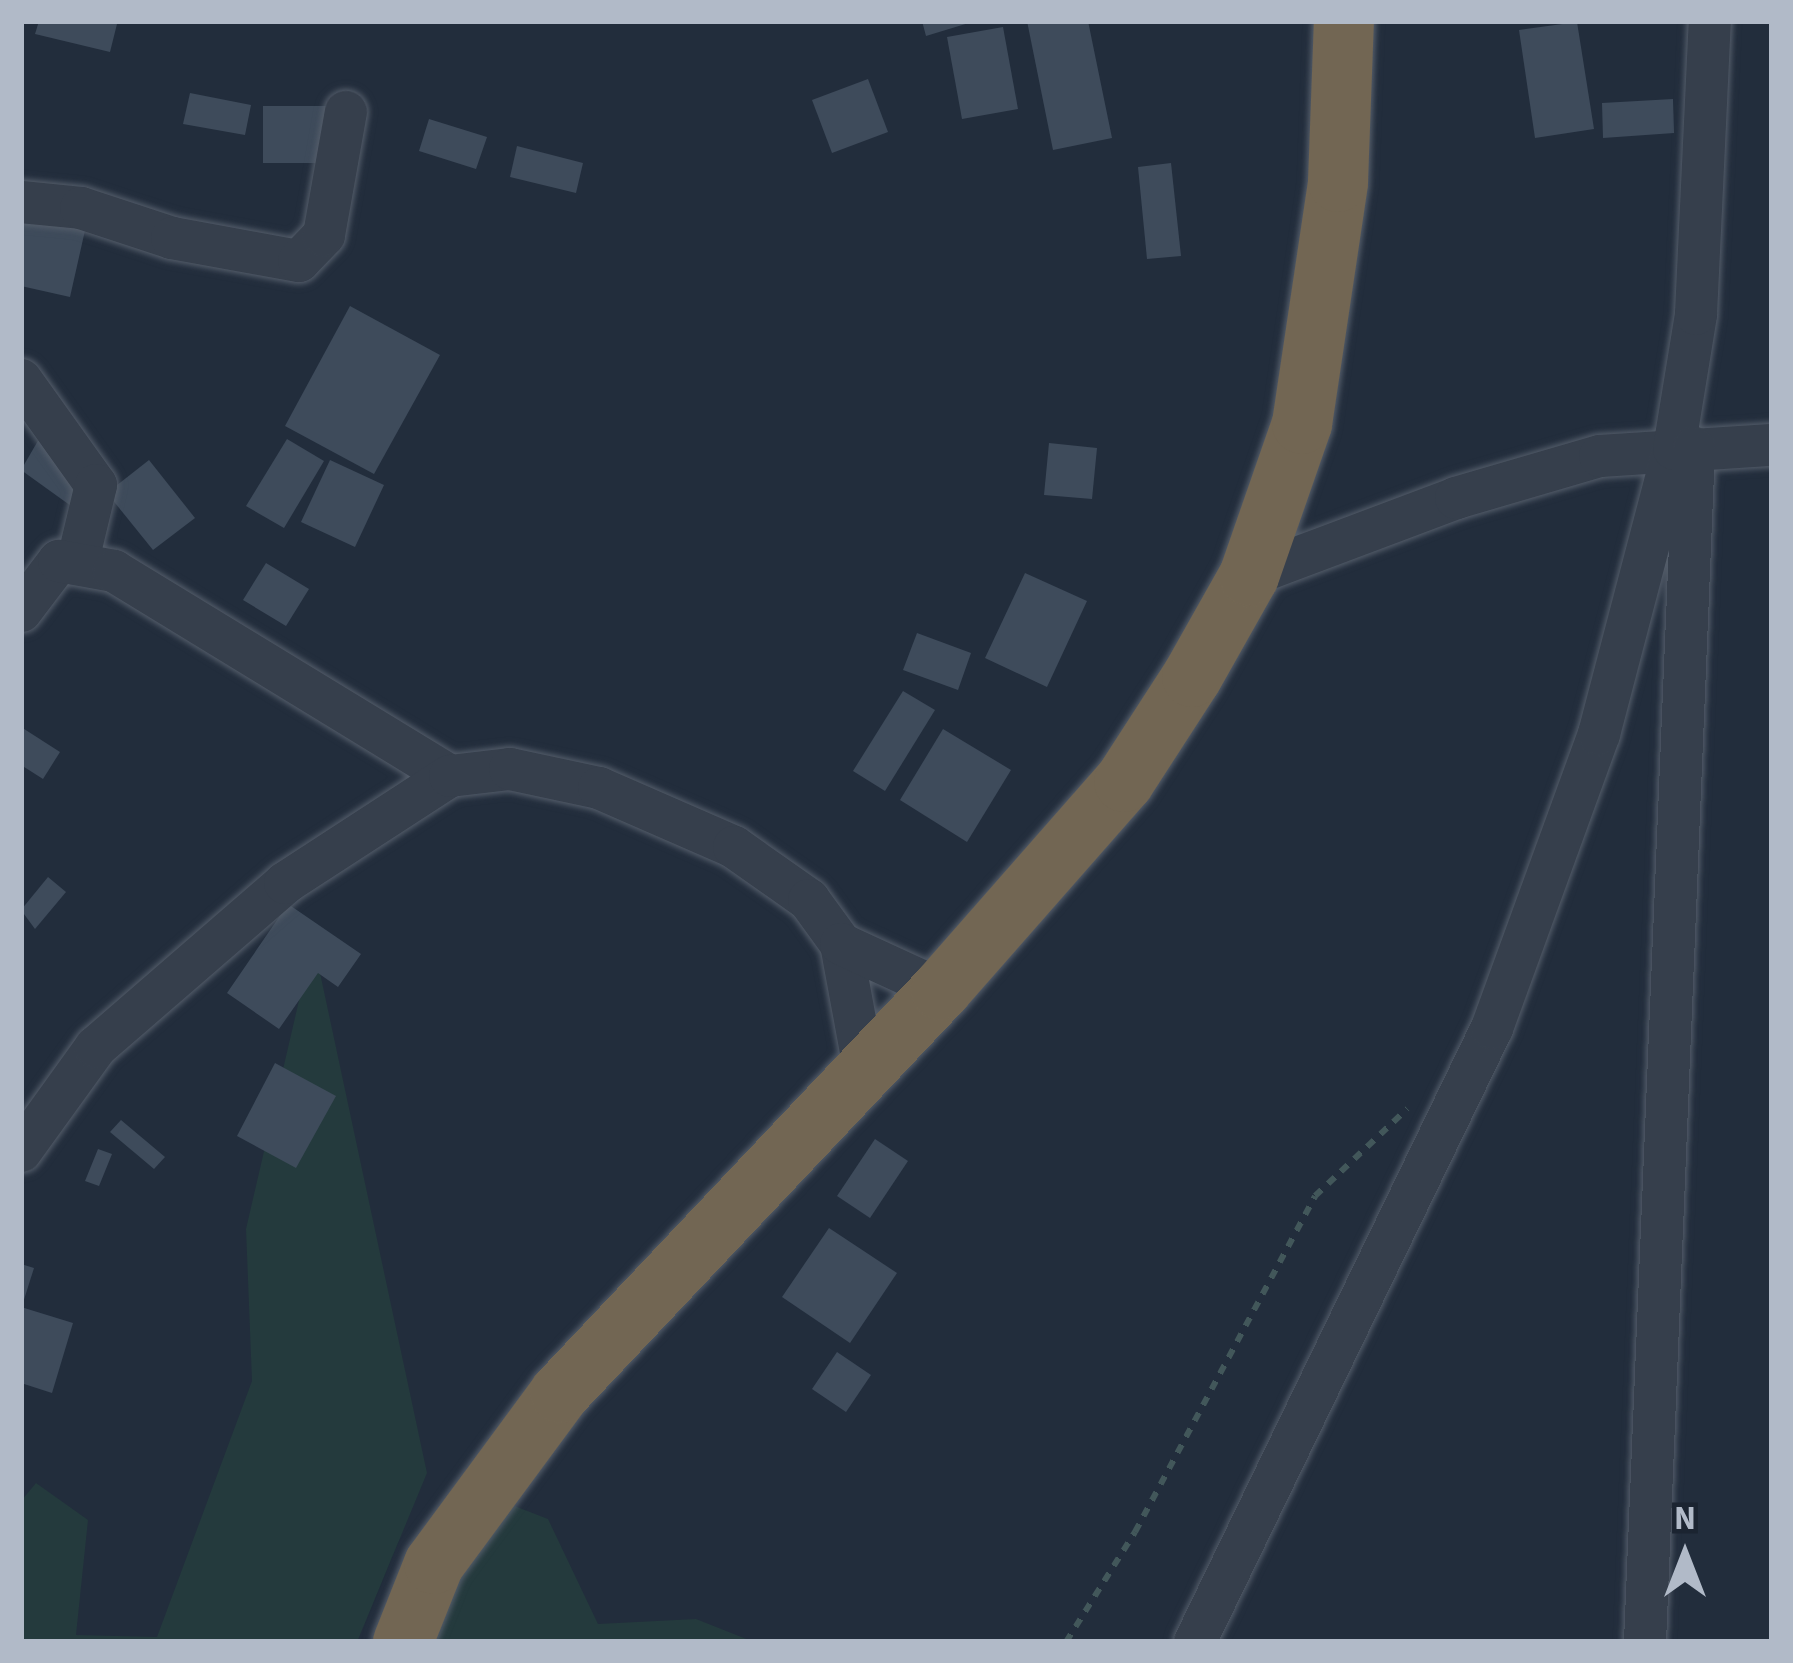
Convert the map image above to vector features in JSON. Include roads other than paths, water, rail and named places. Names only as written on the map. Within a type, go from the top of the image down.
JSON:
[{"type":"highway","points":[[403,1642],[434,1564],[560,1393],[941,990],[1124,782],[1249,576],[1302,424],[1338,182],[1344,21]]},
{"type":"street","points":[[1646,1642],[1684,448],[1696,314],[1709,21]]},
{"type":"street","points":[[21,202],[81,208],[172,238],[299,261],[324,235],[346,112]]},
{"type":"street","points":[[21,380],[96,485],[78,560]]},
{"type":"street","points":[[1249,576],[1456,498],[1600,456],[1772,445]]},
{"type":"street","points":[[1195,1642],[1492,1028],[1599,734],[1684,448]]},
{"type":"street","points":[[21,611],[46,570],[78,560],[114,571],[450,776]]},
{"type":"street","points":[[21,1151],[113,1032],[285,883],[450,776],[510,769],[599,788],[734,847],[809,900],[841,944],[864,1068]]},
{"type":"street","points":[[841,944],[941,990]]}]
